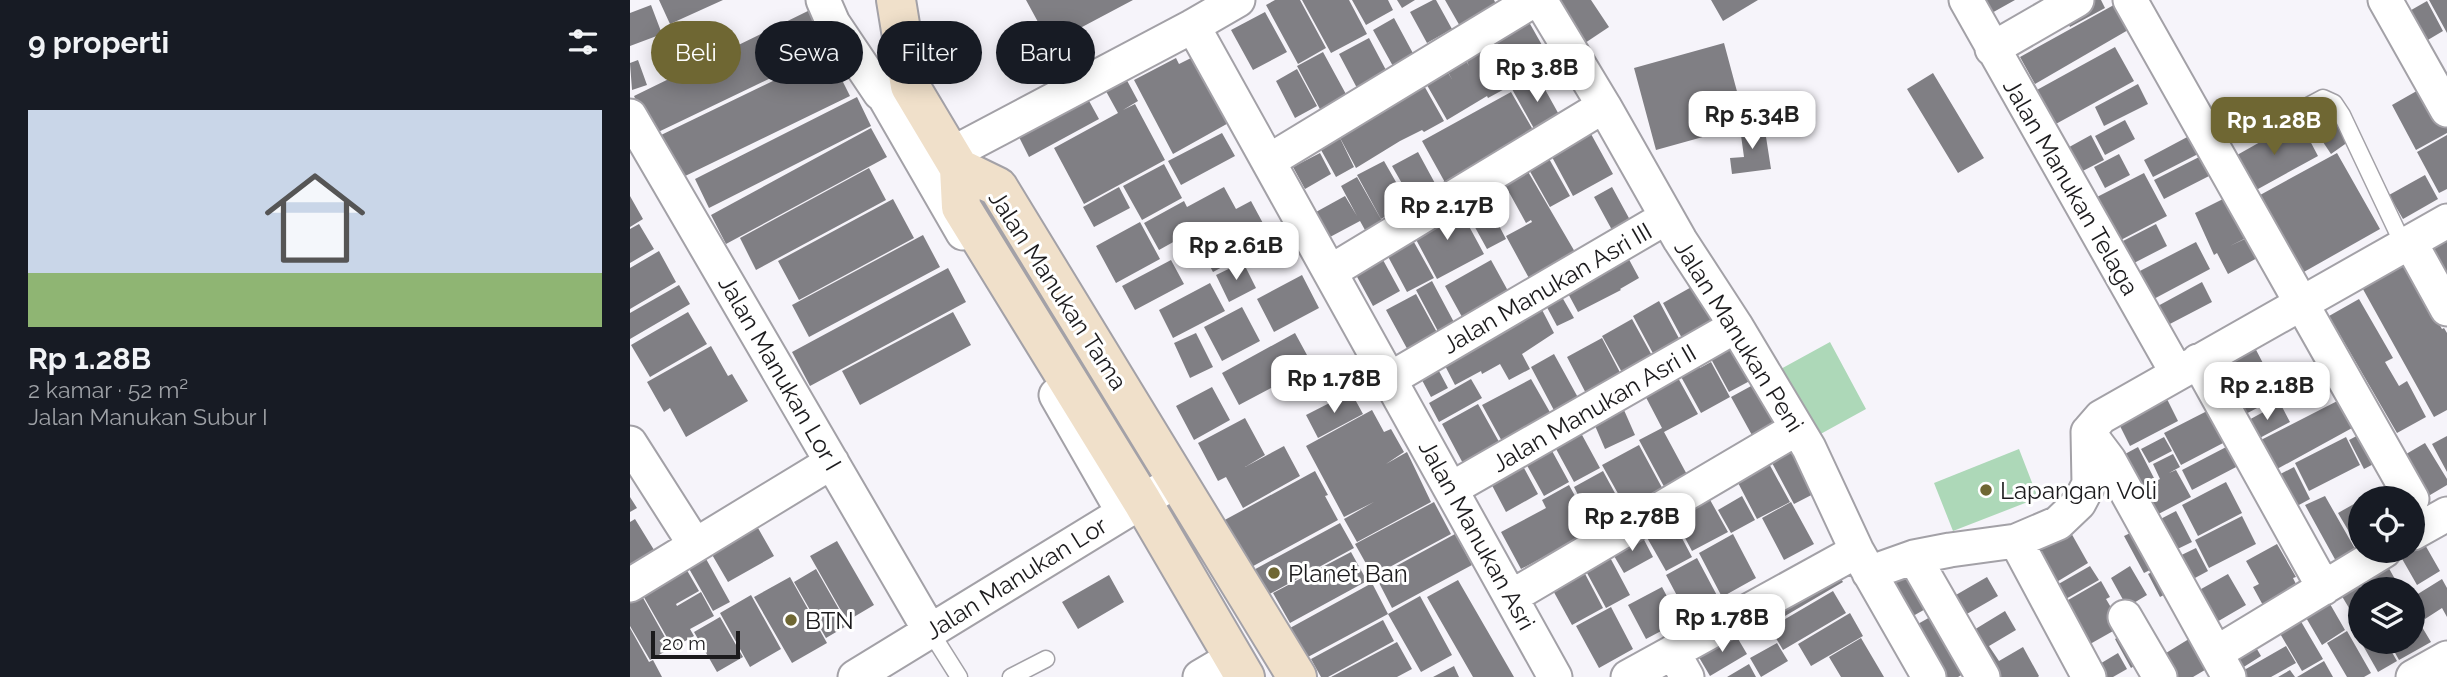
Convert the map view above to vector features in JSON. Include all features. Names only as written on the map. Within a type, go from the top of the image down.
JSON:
[{"type":"street","points":[[823,0],[833,23],[874,87],[897,91],[955,161],[1238,0]]},
{"type":"street","points":[[896,0],[897,91],[1132,507]]},
{"type":"street","points":[[1269,161],[1534,0]]},
{"type":"street","name":"Jalan Manukan Peni","points":[[1540,0],[1667,217],[1736,326],[1817,463],[1863,562],[1929,677]]},
{"type":"street","name":"Jalan Manukan Telaga","points":[[1966,0],[1992,49],[2324,588]]},
{"type":"street","points":[[1992,49],[2077,0]]},
{"type":"street","points":[[2130,0],[2405,486]]},
{"type":"street","points":[[2385,0],[2438,71],[2447,110]]},
{"type":"street","name":"Jalan Manukan Asri","points":[[1193,26],[1555,677]]},
{"type":"street","points":[[1331,272],[1604,106]]},
{"type":"street","name":"Jalan Manukan Lor I","points":[[630,116],[930,631]]},
{"type":"street","name":"Jalan Manukan Tama","points":[[955,161],[998,187],[1297,677]]},
{"type":"street","name":"Jalan Manukan Tama","points":[[955,161],[961,207],[1132,507],[1239,667]]},
{"type":"street","name":"Jalan Manukan Asri III","points":[[1390,379],[1667,217]]},
{"type":"street","points":[[1628,677],[1680,665],[1863,562],[2016,541],[2058,523],[2079,503],[2089,484],[2088,432],[2101,418],[2447,221]]},
{"type":"street","points":[[2407,244],[2447,309]]},
{"type":"street","name":"Jalan Manukan Asri II","points":[[1451,489],[1736,326]]},
{"type":"street","points":[[1511,597],[1796,429]]},
{"type":"street","points":[[2088,432],[2109,460],[2222,665],[2324,588],[2365,563]]},
{"type":"street","points":[[630,443],[695,545]]},
{"type":"street","points":[[630,585],[832,462]]},
{"type":"street","name":"Jalan Manukan Lor","points":[[855,677],[1177,480]]},
{"type":"street","points":[[2016,541],[2089,677]]},
{"type":"street","points":[[1914,557],[1983,677]]},
{"type":"street","points":[[2125,617],[2160,677]]},
{"type":"street","points":[[2413,677],[2447,658]]},
{"type":"street","points":[[1200,677],[1239,667]]},
{"type":"lane","points":[[2274,124],[2323,98],[2334,103],[2407,244]]},
{"type":"lane","points":[[930,631],[959,677]]},
{"type":"lane","points":[[1011,677],[1046,659]]},
{"type":"green space","points":[[1830,342],[1866,409],[1806,442],[1770,375]]},
{"type":"green space","name":"Lapangan Voli","points":[[2019,449],[2038,498],[1953,531],[1934,483]]},
{"type":"building","points":[[659,0],[723,0],[677,21],[669,21]]},
{"type":"building","points":[[1026,0],[1133,0],[1093,21],[1037,21]]},
{"type":"building","points":[[1275,0],[1300,0],[1326,48],[1298,64],[1266,5]]},
{"type":"building","points":[[1302,0],[1349,0],[1367,34],[1331,53]]},
{"type":"building","points":[[1352,0],[1388,0],[1393,10],[1366,25]]},
{"type":"building","points":[[1397,0],[1415,0],[1402,8]]},
{"type":"building","points":[[1436,0],[1452,29],[1427,43],[1410,12]]},
{"type":"building","points":[[1445,0],[1494,0],[1498,8],[1461,28]]},
{"type":"building","points":[[1591,0],[1609,27],[1585,43],[1558,2]]},
{"type":"building","points":[[1711,0],[1758,0],[1723,21]]},
{"type":"building","points":[[1971,0],[2015,0],[1981,19]]},
{"type":"building","points":[[2080,0],[2101,0],[2105,8],[2070,27],[2062,10]]},
{"type":"building","points":[[2429,0],[2447,0],[2447,33]]},
{"type":"building","points":[[2121,1],[2135,26],[2035,84],[2020,57]]},
{"type":"building","points":[[2427,1],[2443,31],[2416,47],[2399,17]]},
{"type":"building","points":[[651,5],[657,21],[651,21],[651,38],[630,46],[630,13]]},
{"type":"building","points":[[812,9],[818,21],[787,21]]},
{"type":"building","points":[[1265,12],[1287,52],[1253,70],[1231,30]]},
{"type":"building","points":[[1525,15],[1551,61],[1510,84],[1484,37]]},
{"type":"building","points":[[1394,18],[1415,57],[1394,68],[1373,30]]},
{"type":"building","points":[[755,37],[755,84],[758,84],[652,135],[634,96],[659,84],[741,84],[741,44]]},
{"type":"building","points":[[1482,37],[1510,86],[1488,98],[1487,96],[1447,120],[1420,73],[1441,61],[1453,81],[1440,58],[1459,48],[1469,66],[1461,49]]},
{"type":"building","points":[[1369,38],[1387,72],[1357,88],[1339,54]]},
{"type":"building","points":[[1724,43],[1746,125],[1656,150],[1634,68]]},
{"type":"building","points":[[2115,47],[2134,81],[2054,125],[2035,91]]},
{"type":"building","points":[[1205,51],[1241,116],[1173,154],[1134,80],[1176,58],[1179,64]]},
{"type":"building","points":[[1323,52],[1347,96],[1321,111],[1297,66]]},
{"type":"building","points":[[638,60],[647,85],[632,90],[630,63]]},
{"type":"building","points":[[1297,69],[1317,106],[1295,118],[1276,81]]},
{"type":"building","points":[[1123,73],[1138,101],[1123,110],[1135,104],[1165,160],[1084,204],[1054,148],[1118,113],[1102,84]]},
{"type":"building","points":[[1933,73],[1984,158],[1958,173],[1907,89]]},
{"type":"building","points":[[1418,75],[1444,121],[1400,141],[1356,168],[1338,134],[1354,167],[1336,177],[1315,139]]},
{"type":"building","points":[[1537,75],[1562,120],[1537,134],[1512,89]]},
{"type":"building","points":[[767,84],[844,84],[850,96],[679,179],[659,136]]},
{"type":"building","points":[[2138,84],[2148,104],[2104,126],[2095,107]]},
{"type":"building","points":[[2429,84],[2447,116],[2447,133],[2416,150],[2392,105]]},
{"type":"building","points":[[1511,92],[1536,135],[1447,186],[1422,141]]},
{"type":"building","points":[[857,97],[871,126],[709,208],[695,179]]},
{"type":"building","points":[[1088,99],[1099,119],[1029,157],[1019,137]]},
{"type":"building","points":[[2326,109],[2348,142],[2331,154],[2309,121]]},
{"type":"building","points":[[2125,120],[2135,139],[2105,155],[2095,136]]},
{"type":"building","points":[[2299,120],[2318,156],[2249,194],[2230,159]]},
{"type":"building","points":[[1585,123],[1613,174],[1573,196],[1545,144]]},
{"type":"building","points":[[1764,124],[1771,169],[1732,174],[1730,158],[1744,157],[1740,128]]},
{"type":"building","points":[[871,128],[887,157],[726,244],[711,215]]},
{"type":"building","points":[[1222,133],[1235,156],[1181,185],[1168,161]]},
{"type":"building","points":[[2091,135],[2104,160],[2075,175],[2062,151]]},
{"type":"building","points":[[2191,135],[2200,153],[2153,177],[2144,160]]},
{"type":"building","points":[[2447,135],[2447,189],[2439,193],[2417,152]]},
{"type":"building","points":[[1543,148],[1570,196],[1550,207],[1523,159]]},
{"type":"building","points":[[1418,152],[1437,187],[1412,201],[1392,166]]},
{"type":"building","points":[[1320,153],[1331,174],[1305,189],[1293,167]]},
{"type":"building","points":[[2337,153],[2380,229],[2295,277],[2251,200]]},
{"type":"building","points":[[2119,154],[2130,175],[2105,188],[2094,167]]},
{"type":"building","points":[[2203,155],[2213,174],[2164,199],[2154,180]]},
{"type":"building","points":[[1384,161],[1408,203],[1381,219],[1357,175]]},
{"type":"building","points":[[1523,163],[1575,252],[1530,280],[1506,236],[1532,222],[1531,220],[1526,223],[1500,176]]},
{"type":"building","points":[[1164,164],[1182,198],[1142,220],[1123,186]]},
{"type":"building","points":[[869,168],[886,200],[756,270],[740,238]]},
{"type":"building","points":[[2144,173],[2167,216],[2117,242],[2095,198]]},
{"type":"building","points":[[2425,175],[2438,199],[2403,219],[2389,195]]},
{"type":"building","points":[[1357,177],[1382,221],[1365,230],[1360,221],[1330,237],[1316,212],[1345,196],[1357,216],[1341,186]]},
{"type":"building","points":[[1119,187],[1130,208],[1094,227],[1083,207]]},
{"type":"building","points":[[1224,187],[1236,209],[1251,201],[1272,240],[1213,272],[1193,231],[1159,250],[1144,223],[1184,201],[1187,207]]},
{"type":"building","points":[[1612,187],[1630,220],[1612,230],[1594,197]]},
{"type":"building","points":[[1481,191],[1506,239],[1487,249],[1461,202]]},
{"type":"building","points":[[2233,194],[2256,233],[2230,246],[2249,237],[2259,257],[2228,274],[2217,253],[2214,255],[2195,213]]},
{"type":"building","points":[[630,196],[643,219],[630,227]]},
{"type":"building","points":[[893,199],[914,238],[799,300],[778,261]]},
{"type":"building","points":[[1457,204],[1484,254],[1437,279],[1411,230]]},
{"type":"building","points":[[1140,222],[1160,259],[1116,283],[1096,246]]},
{"type":"building","points":[[639,224],[654,249],[630,263],[630,229]]},
{"type":"building","points":[[2156,224],[2167,246],[2134,263],[2123,241]]},
{"type":"building","points":[[923,235],[940,267],[809,337],[792,305]]},
{"type":"building","points":[[1410,235],[1434,278],[1407,292],[1384,249]]},
{"type":"building","points":[[2447,237],[2447,282],[2429,247]]},
{"type":"building","points":[[2196,242],[2210,269],[2150,301],[2136,273]]},
{"type":"building","points":[[1377,249],[1400,291],[1373,306],[1350,264]]},
{"type":"building","points":[[659,251],[676,282],[630,309],[630,268]]},
{"type":"building","points":[[1625,252],[1639,278],[1578,312],[1564,286]]},
{"type":"building","points":[[2402,258],[2442,329],[2447,333],[2447,410],[2434,417],[2359,282]]},
{"type":"building","points":[[1171,260],[1184,284],[1135,310],[1122,286]]},
{"type":"building","points":[[1491,260],[1513,300],[1467,326],[1445,286]]},
{"type":"building","points":[[1243,262],[1256,288],[1229,302],[1216,275]]},
{"type":"building","points":[[948,268],[966,302],[810,386],[792,352]]},
{"type":"building","points":[[1302,275],[1319,308],[1274,332],[1257,299]]},
{"type":"building","points":[[1432,281],[1456,326],[1440,335],[1416,290]]},
{"type":"building","points":[[2202,282],[2212,302],[2166,326],[2156,307]]},
{"type":"building","points":[[1210,283],[1225,311],[1173,338],[1159,310]]},
{"type":"building","points":[[679,285],[690,304],[630,339],[630,313]]},
{"type":"building","points":[[1695,285],[1716,325],[1684,342],[1663,303]]},
{"type":"building","points":[[1558,290],[1574,318],[1557,326],[1542,298]]},
{"type":"building","points":[[1416,294],[1440,338],[1410,354],[1386,310]]},
{"type":"building","points":[[2359,299],[2393,358],[2385,362],[2399,386],[2407,381],[2426,417],[2397,433],[2329,316]]},
{"type":"building","points":[[1659,301],[1682,344],[1656,359],[1633,316]]},
{"type":"building","points":[[1538,302],[1554,333],[1522,354],[1530,369],[1509,380],[1500,364],[1455,385],[1441,358]]},
{"type":"building","points":[[1242,307],[1260,341],[1222,361],[1204,327]]},
{"type":"building","points":[[688,312],[707,344],[650,377],[631,345]]},
{"type":"building","points":[[953,312],[971,345],[860,405],[842,371]]},
{"type":"building","points":[[1632,319],[1655,361],[1625,378],[1602,336]]},
{"type":"building","points":[[1196,333],[1213,367],[1190,378],[1174,343]]},
{"type":"building","points":[[1295,333],[1313,366],[1239,405],[1222,373]]},
{"type":"building","points":[[1602,338],[1625,382],[1590,401],[1567,357]]},
{"type":"building","points":[[1742,340],[1761,375],[1729,392],[1710,357]]},
{"type":"building","points":[[2253,344],[2280,396],[2238,418],[2210,366]]},
{"type":"building","points":[[711,346],[728,376],[732,374],[748,401],[686,437],[670,408],[664,412],[647,382]]},
{"type":"building","points":[[1554,354],[1581,403],[1557,416],[1531,367]]},
{"type":"building","points":[[1692,354],[1700,368],[1711,362],[1730,397],[1701,413],[1674,364]]},
{"type":"building","points":[[1432,358],[1448,388],[1431,397],[1415,367]]},
{"type":"building","points":[[1672,367],[1698,414],[1664,432],[1691,482],[1668,494],[1639,440],[1662,428],[1639,384]]},
{"type":"building","points":[[1471,379],[1482,398],[1439,422],[1429,403]]},
{"type":"building","points":[[1531,379],[1555,421],[1504,445],[1482,405]]},
{"type":"building","points":[[1764,379],[1785,419],[1753,437],[1731,397]]},
{"type":"building","points":[[1212,387],[1230,420],[1194,440],[1176,406]]},
{"type":"building","points":[[1351,392],[1363,414],[1318,438],[1306,415]]},
{"type":"building","points":[[2349,395],[2363,422],[2268,474],[2253,444]]},
{"type":"building","points":[[2167,399],[2178,421],[2130,446],[2119,424]]},
{"type":"building","points":[[1620,401],[1635,435],[1605,449],[1590,414]]},
{"type":"building","points":[[2280,403],[2290,422],[2254,441],[2245,422]]},
{"type":"building","points":[[1478,404],[1503,449],[1466,469],[1442,424]]},
{"type":"building","points":[[1372,410],[1384,432],[1391,429],[1404,452],[1386,464],[1407,452],[1431,502],[1357,542],[1344,519],[1374,502],[1344,517],[1306,446]]},
{"type":"building","points":[[2209,410],[2225,442],[2181,465],[2164,433]]},
{"type":"building","points":[[1245,418],[1265,455],[1245,467],[1284,446],[1300,476],[1243,508],[1226,477],[1218,481],[1198,443]]},
{"type":"building","points":[[1575,422],[1600,468],[1574,482],[1549,436]]},
{"type":"building","points":[[2370,429],[2385,458],[2364,469],[2349,440]]},
{"type":"building","points":[[2447,436],[2447,472],[2432,444]]},
{"type":"building","points":[[2164,437],[2172,451],[2149,463],[2141,449]]},
{"type":"building","points":[[2346,437],[2360,465],[2309,491],[2295,463]]},
{"type":"building","points":[[1545,438],[1569,482],[1544,496],[1519,451]]},
{"type":"building","points":[[2425,443],[2447,479],[2447,485],[2425,498],[2425,486],[2418,486],[2401,457]]},
{"type":"building","points":[[1803,444],[1827,487],[1794,504],[1771,461]]},
{"type":"building","points":[[1639,445],[1666,495],[1630,515],[1602,465]]},
{"type":"building","points":[[2230,445],[2240,465],[2192,490],[2182,470]]},
{"type":"building","points":[[2138,447],[2155,480],[2131,492],[2114,460]]},
{"type":"building","points":[[2173,454],[2180,467],[2169,473],[2176,470],[2191,497],[2147,520],[2133,493],[2160,479],[2153,464]]},
{"type":"building","points":[[1518,457],[1538,494],[1506,512],[1486,474]]},
{"type":"building","points":[[1767,460],[1790,502],[1757,519],[1735,477]]},
{"type":"building","points":[[2294,467],[2310,499],[2284,513],[2267,481]]},
{"type":"building","points":[[1315,471],[1338,520],[1246,570],[1221,522]]},
{"type":"building","points":[[1603,471],[1616,495],[1586,511],[1574,487]]},
{"type":"building","points":[[2226,482],[2242,513],[2198,536],[2182,505]]},
{"type":"building","points":[[1569,485],[1596,534],[1568,549],[1566,545],[1521,569],[1501,532],[1546,508],[1542,500]]},
{"type":"building","points":[[1704,489],[1728,532],[1692,551],[1669,508]]},
{"type":"building","points":[[1742,496],[1755,520],[1731,533],[1718,510]]},
{"type":"building","points":[[2325,496],[2348,536],[2348,563],[2358,563],[2342,572],[2305,505]]},
{"type":"building","points":[[630,497],[637,508],[630,512]]},
{"type":"building","points":[[1434,502],[1451,534],[1373,576],[1355,544]]},
{"type":"building","points":[[1791,502],[1814,544],[1784,560],[1762,518]]},
{"type":"building","points":[[2348,507],[2348,530],[2338,513]]},
{"type":"building","points":[[2176,511],[2192,542],[2163,556],[2147,526]]},
{"type":"building","points":[[1668,512],[1692,557],[1666,571],[1641,527]]},
{"type":"building","points":[[2242,516],[2256,544],[2209,568],[2195,540]]},
{"type":"building","points":[[635,519],[659,558],[630,576],[630,522]]},
{"type":"building","points":[[1340,523],[1354,548],[1262,598],[1248,573]]},
{"type":"building","points":[[2143,527],[2162,564],[2144,573],[2124,536]]},
{"type":"building","points":[[758,528],[774,556],[728,582],[707,546],[735,537],[736,540]]},
{"type":"building","points":[[2070,531],[2088,563],[2050,586],[2031,554]]},
{"type":"building","points":[[1640,532],[1653,557],[1624,573],[1610,549]]},
{"type":"building","points":[[1455,534],[1472,565],[1392,608],[1376,577]]},
{"type":"building","points":[[1733,534],[1756,578],[1722,597],[1699,553]]},
{"type":"building","points":[[837,541],[874,605],[847,621],[810,556]]},
{"type":"building","points":[[2277,544],[2296,577],[2293,578],[2299,590],[2265,609],[2253,587],[2259,584],[2246,561]]},
{"type":"building","points":[[2425,545],[2440,571],[2425,580],[2425,577],[2412,577],[2404,563],[2425,563]]},
{"type":"building","points":[[700,548],[730,602],[713,611],[683,558]]},
{"type":"building","points":[[1605,548],[1630,595],[1606,608],[1581,562]]},
{"type":"building","points":[[2196,548],[2208,571],[2180,586],[2167,562]]},
{"type":"building","points":[[1351,552],[1367,581],[1290,623],[1273,593]]},
{"type":"building","points":[[1697,558],[1721,603],[1690,620],[1666,575]]},
{"type":"building","points":[[681,560],[699,591],[676,604],[677,606],[701,592],[714,616],[690,629],[694,636],[673,648],[637,585]]},
{"type":"building","points":[[2386,563],[2394,577],[2362,577]]},
{"type":"building","points":[[2090,566],[2099,580],[2057,604],[2048,590]]},
{"type":"building","points":[[2130,566],[2147,595],[2127,607],[2111,578]]},
{"type":"building","points":[[2164,566],[2175,589],[2160,597],[2148,574]]},
{"type":"building","points":[[1915,567],[1936,603],[1906,620],[1886,584]]},
{"type":"building","points":[[1582,568],[1603,608],[1572,625],[1550,585]]},
{"type":"building","points":[[816,569],[848,625],[826,638],[794,582]]},
{"type":"building","points":[[1835,569],[1843,582],[1785,616],[1780,607]]},
{"type":"building","points":[[2228,574],[2246,605],[2203,630],[2185,598]]},
{"type":"building","points":[[1109,575],[1124,602],[1078,629],[1062,602]]},
{"type":"building","name":"BTN","points":[[790,577],[827,643],[792,663],[754,597]]},
{"type":"building","points":[[1987,577],[1998,596],[1953,622],[1942,603]]},
{"type":"building","points":[[2442,579],[2447,588],[2447,617],[2442,608],[2425,619],[2425,590]]},
{"type":"building","points":[[1458,580],[1514,677],[1473,677],[1427,597]]},
{"type":"building","points":[[2101,581],[2110,597],[2106,599],[2122,626],[2083,648],[2056,607]]},
{"type":"building","points":[[2348,581],[2348,606],[2337,588]]},
{"type":"building","points":[[1372,583],[1388,614],[1306,658],[1290,628]]},
{"type":"building","points":[[637,587],[671,648],[650,660],[630,626],[630,591]]},
{"type":"building","points":[[1662,587],[1680,621],[1646,639],[1628,605]]},
{"type":"building","points":[[2322,590],[2345,630],[2322,645],[2298,604]]},
{"type":"building","points":[[1833,591],[1846,613],[1783,650],[1770,628]]},
{"type":"building","points":[[751,595],[781,649],[750,667],[720,613]]},
{"type":"building","points":[[1420,596],[1452,655],[1421,672],[1388,614]]},
{"type":"building","points":[[1773,602],[1783,619],[1765,629],[1755,613]]},
{"type":"building","points":[[1611,607],[1633,649],[1599,668],[1576,626]]},
{"type":"building","points":[[2005,611],[2016,630],[1989,646],[1999,661],[2023,647],[2038,677],[1988,677],[1964,636]]},
{"type":"building","points":[[1939,612],[1975,667],[1958,677],[1937,677],[1909,629]]},
{"type":"building","points":[[1850,613],[1863,636],[1811,666],[1798,644]]},
{"type":"building","points":[[2296,613],[2323,659],[2302,671],[2275,625]]},
{"type":"building","points":[[720,617],[743,657],[717,672],[694,632]]},
{"type":"building","points":[[1383,620],[1394,641],[1328,677],[1321,677],[1311,659]]},
{"type":"building","points":[[630,628],[649,662],[653,660],[662,677],[630,677]]},
{"type":"building","points":[[2129,630],[2145,659],[2131,668],[2115,639]]},
{"type":"building","points":[[2347,631],[2348,654],[2360,654],[2371,673],[2364,677],[2347,677],[2327,643]]},
{"type":"building","points":[[1734,632],[1747,654],[1710,676],[1697,654]]},
{"type":"building","points":[[2425,632],[2431,642],[2425,645]]},
{"type":"building","points":[[2197,634],[2215,664],[2193,677],[2162,677],[2153,661]]},
{"type":"building","points":[[2250,637],[2261,656],[2239,670],[2227,651]]},
{"type":"building","points":[[1861,638],[1884,677],[1841,677],[1829,657]]},
{"type":"building","points":[[1397,642],[1412,669],[1397,677],[1331,677]]},
{"type":"building","points":[[1777,643],[1788,661],[1761,677],[1750,658]]},
{"type":"building","points":[[2286,646],[2296,663],[2271,677],[2232,677]]},
{"type":"building","points":[[2118,653],[2127,669],[2113,677],[2091,677],[2088,671]]},
{"type":"building","points":[[2368,654],[2393,654],[2397,661],[2378,672]]},
{"type":"building","points":[[2396,654],[2410,654],[2399,660]]},
{"type":"building","points":[[2324,661],[2333,677],[2297,677]]},
{"type":"building","points":[[1749,664],[1756,677],[1727,677]]},
{"type":"building","points":[[1454,666],[1459,677],[1433,677]]},
{"type":"building","points":[[2290,670],[2295,677],[2278,677]]},
{"type":"place","name":"Lapangan Voli","points":[[1986,490]]},
{"type":"place","name":"Planet Ban","points":[[1274,573]]},
{"type":"place","name":"BTN","points":[[791,620]]}]
